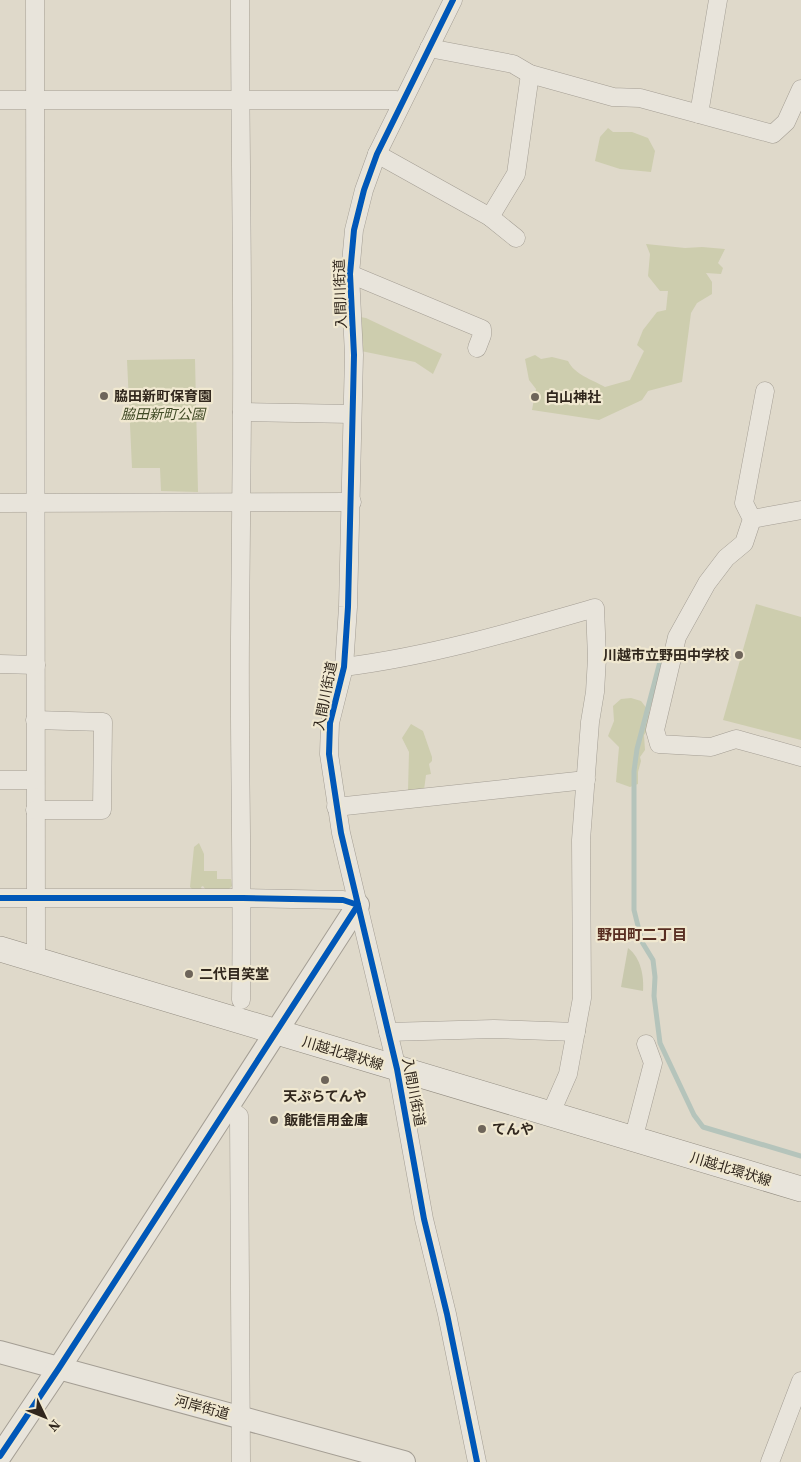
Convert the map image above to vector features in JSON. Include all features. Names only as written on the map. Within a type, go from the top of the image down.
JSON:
[{"type":"main road","name":"川越北環状線","points":[[0,949],[397,1070],[801,1189]]},
{"type":"street","points":[[36,0],[36,960]]},
{"type":"street","points":[[240,0],[242,412],[240,638],[243,898],[240,1000]]},
{"type":"street","name":"入間川街道","points":[[453,0],[400,102],[377,154],[359,208],[350,274],[354,355],[352,502],[344,667],[329,737],[329,754],[336,808],[397,1070],[424,1218],[447,1314],[477,1462]]},
{"type":"street","points":[[698,114],[718,0]]},
{"type":"street","points":[[429,48],[513,64],[530,74],[613,98],[640,98],[773,134],[786,122],[801,89]]},
{"type":"street","points":[[490,217],[516,174],[530,74]]},
{"type":"street","points":[[0,100],[396,100],[400,102]]},
{"type":"street","points":[[377,154],[490,217],[516,238]]},
{"type":"street","points":[[350,274],[482,329],[482,335],[477,348]]},
{"type":"street","points":[[765,391],[744,503],[752,519],[744,543],[726,558],[707,583],[677,637],[656,730],[659,744],[711,747],[736,739],[801,757]]},
{"type":"street","points":[[242,412],[352,414]]},
{"type":"street","points":[[0,503],[241,504],[352,502]]},
{"type":"street","points":[[752,519],[801,510]]},
{"type":"street","points":[[344,667],[408,658],[498,636],[595,608],[596,675],[581,840],[582,998],[568,1074],[550,1115]]},
{"type":"street","points":[[0,664],[36,665]]},
{"type":"street","points":[[35,720],[103,722],[102,810],[35,810]]},
{"type":"street","points":[[0,780],[35,780]]},
{"type":"street","points":[[336,808],[586,780]]},
{"type":"street","points":[[0,898],[243,898],[343,900],[358,905],[59,1368],[0,1456]]},
{"type":"street","points":[[388,1032],[494,1029],[576,1032]]},
{"type":"street","points":[[633,1140],[653,1063],[646,1044]]},
{"type":"street","points":[[227,1107],[239,1116],[241,1462]]},
{"type":"street","name":"河岸街道","points":[[0,1352],[404,1462]]},
{"type":"street","points":[[770,1462],[801,1381]]},
{"type":"green space","points":[[608,128],[613,132],[632,132],[648,138],[655,151],[651,172],[620,169],[595,161],[600,137]]},
{"type":"green space","points":[[646,244],[685,248],[725,249],[718,263],[723,268],[721,274],[706,273],[712,282],[712,294],[697,303],[691,313],[682,382],[648,391],[642,400],[599,420],[532,410],[536,389],[529,380],[525,359],[535,355],[541,359],[552,357],[568,361],[579,373],[605,387],[630,380],[644,351],[637,345],[643,330],[657,312],[666,310],[668,291],[660,291],[648,276],[650,254]]},
{"type":"green space","points":[[360,317],[366,318],[442,354],[433,374],[415,362],[361,351]]},
{"type":"green space","name":"脇田新町公園","points":[[195,359],[198,492],[161,491],[160,468],[132,468],[127,360]]},
{"type":"green space","points":[[756,604],[801,617],[801,740],[723,720]]},
{"type":"green space","points":[[631,698],[641,701],[651,714],[650,728],[644,735],[645,750],[640,757],[638,784],[630,787],[616,782],[619,747],[608,736],[614,721],[613,706],[621,699]]},
{"type":"green space","points":[[411,724],[423,731],[432,757],[432,761],[429,764],[431,774],[426,775],[424,790],[408,791],[409,752],[402,738]]},
{"type":"green space","points":[[199,843],[204,854],[204,871],[217,871],[217,879],[231,879],[232,886],[227,891],[206,890],[203,886],[201,887],[202,890],[193,890],[190,887],[194,847]]},
{"type":"green space","points":[[628,948],[639,962],[643,979],[643,991],[621,987]]},
{"type":"waterway","points":[[661,658],[637,749],[634,771],[634,910],[642,942],[653,960],[655,977],[654,996],[660,1043],[694,1115],[703,1127],[801,1156]]},
{"type":"cycle path","points":[[453,0],[377,154],[364,190],[354,230],[350,274],[354,355],[348,607],[344,667],[330,723],[329,754],[341,833],[397,1069],[424,1219],[447,1314],[477,1462]]},
{"type":"cycle path","points":[[0,898],[243,898],[343,900],[358,905],[59,1368],[0,1456]]},
{"type":"place","name":"脇田新町保育園","points":[[104,396]]},
{"type":"place","name":"白山神社","points":[[535,397]]},
{"type":"place","name":"川越市立野田中学校","points":[[739,655]]},
{"type":"place","name":"二代目笑堂","points":[[189,974]]},
{"type":"place","name":"天ぷらてんや","points":[[325,1080]]},
{"type":"place","name":"飯能信用金庫","points":[[274,1120]]},
{"type":"place","name":"てんや","points":[[482,1129]]},
{"type":"district","name":"野田町二丁目","points":[[642,935]]}]
